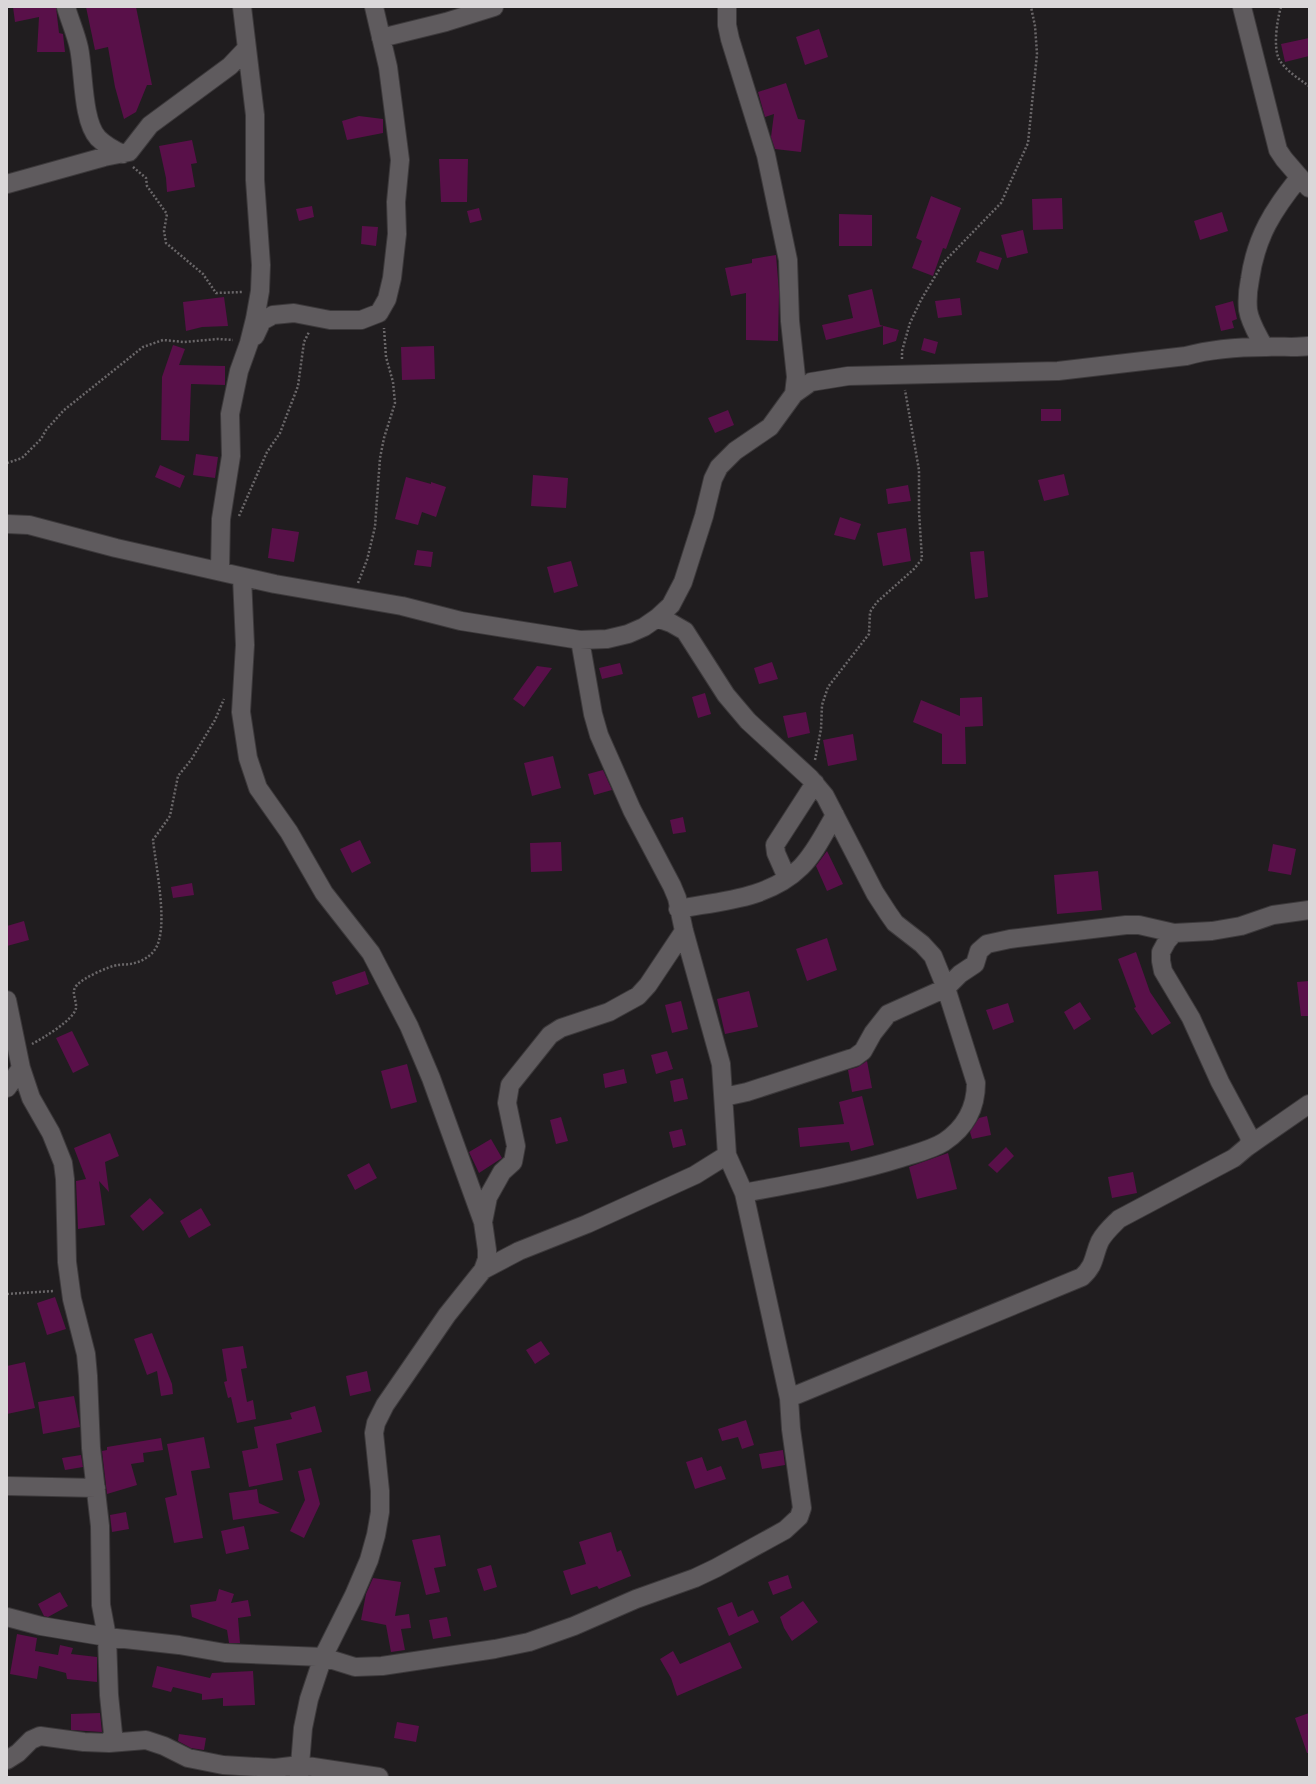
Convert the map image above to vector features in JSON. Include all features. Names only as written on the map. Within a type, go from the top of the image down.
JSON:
[{"type":"street","points":[[66,7],[79,49],[89,121],[96,136],[113,149],[123,154]]},
{"type":"street","points":[[220,571],[221,519],[232,456],[230,414],[239,371],[249,343],[260,291],[261,265],[255,180],[255,115],[242,7]]},
{"type":"street","points":[[249,343],[262,321],[273,315],[294,313],[324,319],[361,320],[374,316],[383,308],[387,299],[392,278],[397,234],[397,189],[400,160],[388,67],[374,7]]},
{"type":"street","points":[[381,38],[446,22],[494,7]]},
{"type":"street","points":[[728,7],[727,25],[730,39],[766,155],[788,260],[790,320],[796,377],[794,394]]},
{"type":"street","points":[[1242,7],[1278,150],[1306,185],[1280,202],[1266,224],[1257,245],[1248,292],[1248,310],[1251,321],[1264,347]]},
{"type":"street","points":[[7,184],[104,157],[129,152],[150,125],[230,66],[247,48]]},
{"type":"street","points":[[7,524],[29,525],[116,548],[242,577],[402,606],[461,621],[580,640],[607,639],[628,634],[658,618],[671,605],[683,582],[714,479],[720,467],[735,451],[770,427],[794,394],[811,382],[821,379],[848,376],[902,376],[1058,371],[1186,356],[1204,351],[1309,346]]},
{"type":"street","points":[[242,577],[244,645],[241,712],[248,758],[258,788],[289,832],[324,893],[371,953],[409,1026],[431,1078],[483,1222],[487,1250],[483,1270],[447,1315],[385,1405],[376,1423],[374,1444],[380,1491],[380,1512],[376,1535],[369,1560],[323,1657],[309,1699],[303,1728],[299,1771]]},
{"type":"street","points":[[658,618],[685,631],[726,695],[748,721],[813,781],[825,796],[875,894],[895,923],[929,950],[946,988],[976,1083],[976,1095],[972,1112],[962,1126],[945,1141],[931,1149],[874,1166],[744,1193]]},
{"type":"street","points":[[7,1617],[40,1626],[107,1637],[179,1645],[225,1653],[323,1657],[355,1667],[382,1666],[495,1649],[529,1642],[574,1626],[636,1599],[695,1578],[785,1530],[799,1517],[802,1508],[791,1429],[789,1398],[744,1193],[727,1155],[721,1064],[672,886],[632,810],[598,735],[580,640]]},
{"type":"street","points":[[787,878],[776,853],[775,845],[813,781]]},
{"type":"street","points":[[678,909],[750,896],[787,878],[802,865],[835,815]]},
{"type":"street","points":[[724,1098],[855,1057],[863,1050],[873,1033],[888,1014],[946,988],[960,974],[975,964],[982,947],[999,941],[1126,925],[1139,925],[1174,933],[1212,931],[1241,926],[1273,915],[1309,910]]},
{"type":"street","points":[[483,1222],[488,1197],[502,1172],[513,1162],[516,1146],[507,1103],[510,1085],[550,1035],[561,1028],[609,1012],[638,996],[648,985],[684,931]]},
{"type":"street","points":[[1174,933],[1167,941],[1161,952],[1161,961],[1164,971],[1191,1018],[1220,1082],[1248,1136],[1250,1142],[1247,1147]]},
{"type":"street","points":[[7,1000],[20,1061],[31,1098],[54,1139],[63,1163],[65,1178],[66,1247],[70,1289],[79,1331],[86,1354],[91,1448],[101,1549],[101,1605],[107,1637],[109,1695],[113,1734],[109,1743]]},
{"type":"street","points":[[7,1088],[20,1061]]},
{"type":"street","points":[[789,1398],[1082,1277],[1090,1270],[1100,1242],[1106,1231],[1119,1219],[1234,1158],[1247,1147],[1309,1104]]},
{"type":"street","points":[[483,1270],[519,1251],[587,1224],[695,1175],[727,1155]]},
{"type":"street","points":[[7,1486],[96,1488]]},
{"type":"street","points":[[7,1760],[18,1753],[31,1740],[40,1736],[84,1742],[109,1743],[146,1740],[164,1746],[188,1758],[223,1765],[379,1777]]},
{"type":"path","points":[[813,781],[821,733],[822,705],[828,687],[870,632],[870,612],[877,602],[914,569],[922,559],[919,512],[919,470],[902,376],[902,351],[910,323],[920,300],[943,263],[1001,203],[1028,143],[1037,54],[1035,26],[1031,7]]},
{"type":"path","points":[[1281,7],[1278,18],[1276,52],[1280,60],[1309,86]]},
{"type":"path","points":[[123,154],[134,168],[142,173],[147,186],[167,214],[164,231],[166,243],[203,274],[216,293],[260,291]]},
{"type":"path","points":[[352,598],[367,560],[375,527],[380,458],[384,438],[395,403],[393,382],[386,356],[383,308]]},
{"type":"path","points":[[238,518],[267,452],[280,433],[298,386],[304,342],[312,328],[324,319]]},
{"type":"path","points":[[7,463],[22,458],[64,410],[143,347],[163,340],[184,342],[218,339],[249,343]]},
{"type":"path","points":[[20,1061],[43,1038],[74,1014],[76,1006],[73,993],[77,984],[112,967],[146,959],[155,950],[159,941],[161,929],[160,893],[153,840],[170,816],[178,776],[191,760],[215,720],[226,696]]},
{"type":"path","points":[[7,1294],[70,1289]]},
{"type":"building","points":[[13,7],[56,7],[59,33],[63,34],[65,52],[37,52],[39,17],[15,22]]},
{"type":"building","points":[[86,7],[136,7],[152,85],[147,85],[136,112],[124,119],[115,87],[108,47],[95,50]]},
{"type":"building","points":[[819,29],[828,57],[805,65],[796,37]]},
{"type":"building","points":[[1309,38],[1309,56],[1285,62],[1281,44]]},
{"type":"building","points":[[786,83],[798,119],[805,120],[801,152],[775,149],[771,137],[774,114],[765,117],[758,92]]},
{"type":"building","points":[[359,116],[383,119],[383,133],[347,140],[342,121]]},
{"type":"building","points":[[192,140],[197,163],[191,164],[195,187],[167,192],[166,178],[159,146]]},
{"type":"building","points":[[439,159],[468,159],[467,202],[441,202]]},
{"type":"building","points":[[931,196],[961,208],[946,249],[943,248],[933,276],[912,268],[922,241],[916,238]]},
{"type":"building","points":[[1062,198],[1063,229],[1033,230],[1032,199]]},
{"type":"building","points":[[312,206],[314,217],[299,221],[296,209]]},
{"type":"building","points":[[479,208],[482,220],[470,223],[467,211]]},
{"type":"building","points":[[1222,212],[1228,231],[1200,240],[1194,221]]},
{"type":"building","points":[[839,214],[872,215],[872,246],[839,246]]},
{"type":"building","points":[[362,226],[378,227],[376,246],[361,244]]},
{"type":"building","points":[[1023,230],[1028,253],[1007,258],[1001,235]]},
{"type":"building","points":[[980,251],[1002,258],[998,270],[976,262]]},
{"type":"building","points":[[776,255],[779,292],[778,341],[746,340],[746,293],[731,296],[725,268],[752,263],[752,259]]},
{"type":"building","points":[[872,289],[880,325],[899,330],[896,341],[883,345],[883,326],[826,340],[822,325],[853,318],[848,295]]},
{"type":"building","points":[[224,297],[228,326],[202,327],[186,331],[183,302]]},
{"type":"building","points":[[960,298],[962,315],[938,318],[935,301]]},
{"type":"building","points":[[1233,301],[1237,319],[1232,321],[1234,328],[1221,331],[1215,306]]},
{"type":"building","points":[[924,338],[938,342],[935,354],[921,350]]},
{"type":"building","points":[[173,345],[185,349],[179,365],[225,366],[225,385],[191,384],[189,441],[161,440],[162,377]]},
{"type":"building","points":[[434,346],[435,379],[402,380],[401,347]]},
{"type":"building","points":[[1041,409],[1061,409],[1061,421],[1041,421]]},
{"type":"building","points":[[728,410],[734,425],[715,433],[708,418]]},
{"type":"building","points":[[196,454],[218,457],[215,478],[193,475]]},
{"type":"building","points":[[160,465],[185,476],[180,488],[155,477]]},
{"type":"building","points":[[1064,474],[1069,495],[1044,501],[1038,480]]},
{"type":"building","points":[[533,475],[568,478],[566,508],[531,506]]},
{"type":"building","points":[[406,477],[431,484],[431,482],[446,487],[436,517],[422,512],[418,525],[395,519]]},
{"type":"building","points":[[908,485],[911,501],[888,504],[886,489]]},
{"type":"building","points":[[840,517],[861,524],[855,540],[834,535]]},
{"type":"building","points":[[272,528],[299,532],[294,562],[268,558]]},
{"type":"building","points":[[906,528],[911,561],[883,566],[877,533]]},
{"type":"building","points":[[417,550],[433,552],[431,567],[414,565]]},
{"type":"building","points":[[984,551],[988,597],[975,599],[970,552]]},
{"type":"building","points":[[571,561],[578,586],[554,593],[547,567]]},
{"type":"building","points":[[772,662],[778,679],[759,684],[754,668]]},
{"type":"building","points":[[620,663],[623,674],[602,679],[599,668]]},
{"type":"building","points":[[537,666],[552,668],[524,707],[513,699]]},
{"type":"building","points":[[705,693],[711,714],[698,718],[692,697]]},
{"type":"building","points":[[982,697],[983,726],[965,727],[966,764],[942,764],[942,734],[913,722],[921,700],[960,716],[960,698]]},
{"type":"building","points":[[806,712],[810,733],[788,738],[783,716]]},
{"type":"building","points":[[853,734],[857,760],[828,766],[823,740]]},
{"type":"building","points":[[553,756],[561,788],[532,796],[524,763]]},
{"type":"building","points":[[603,770],[612,790],[594,795],[588,774]]},
{"type":"building","points":[[683,817],[686,832],[673,834],[670,820]]},
{"type":"building","points":[[360,840],[371,863],[352,873],[340,849]]},
{"type":"building","points":[[561,842],[562,871],[531,872],[530,843]]},
{"type":"building","points":[[1273,844],[1296,849],[1291,875],[1268,871]]},
{"type":"building","points":[[827,851],[843,884],[827,891],[816,866]]},
{"type":"building","points":[[1098,871],[1102,910],[1057,914],[1054,875]]},
{"type":"building","points":[[192,883],[194,895],[173,898],[171,887]]},
{"type":"building","points":[[24,921],[29,940],[7,946],[7,926]]},
{"type":"building","points":[[827,938],[837,970],[807,981],[796,949]]},
{"type":"building","points":[[1136,952],[1150,992],[1171,1023],[1152,1035],[1134,1008],[1136,1007],[1118,959]]},
{"type":"building","points":[[365,971],[369,984],[336,995],[332,982]]},
{"type":"building","points":[[1309,981],[1309,1016],[1301,1016],[1297,982]]},
{"type":"building","points":[[749,991],[758,1027],[725,1034],[717,999]]},
{"type":"building","points":[[681,1001],[688,1029],[672,1033],[665,1005]]},
{"type":"building","points":[[1080,1002],[1091,1019],[1074,1030],[1064,1012]]},
{"type":"building","points":[[1008,1003],[1014,1022],[993,1030],[986,1010]]},
{"type":"building","points":[[72,1031],[89,1065],[73,1073],[56,1038]]},
{"type":"building","points":[[667,1051],[673,1069],[656,1074],[651,1055]]},
{"type":"building","points":[[867,1061],[872,1088],[852,1092],[848,1070],[858,1067]]},
{"type":"building","points":[[407,1064],[417,1102],[391,1109],[381,1071]]},
{"type":"building","points":[[624,1069],[627,1083],[605,1088],[603,1074]]},
{"type":"building","points":[[683,1078],[688,1099],[674,1102],[670,1081]]},
{"type":"building","points":[[862,1096],[874,1145],[851,1151],[849,1142],[800,1147],[798,1128],[844,1124],[839,1102]]},
{"type":"building","points":[[987,1116],[991,1135],[972,1139],[970,1132],[979,1118]]},
{"type":"building","points":[[561,1117],[568,1141],[556,1144],[550,1120]]},
{"type":"building","points":[[682,1129],[686,1145],[673,1148],[669,1132]]},
{"type":"building","points":[[110,1133],[119,1156],[105,1162],[109,1192],[99,1181],[105,1225],[78,1229],[76,1181],[86,1179],[74,1148]]},
{"type":"building","points":[[491,1139],[502,1158],[479,1173],[469,1152]]},
{"type":"building","points":[[1006,1147],[1014,1156],[997,1173],[988,1165]]},
{"type":"building","points":[[948,1153],[957,1189],[917,1199],[909,1167]]},
{"type":"building","points":[[369,1163],[377,1178],[355,1190],[347,1175]]},
{"type":"building","points":[[1133,1172],[1137,1193],[1112,1198],[1108,1177]]},
{"type":"building","points":[[150,1198],[164,1213],[143,1231],[130,1216]]},
{"type":"building","points":[[201,1208],[211,1225],[189,1238],[180,1221]]},
{"type":"building","points":[[55,1297],[66,1329],[47,1335],[37,1303]]},
{"type":"building","points":[[152,1333],[172,1384],[173,1394],[161,1396],[157,1371],[147,1375],[134,1339]]},
{"type":"building","points":[[541,1341],[550,1354],[535,1364],[526,1350]]},
{"type":"building","points":[[243,1346],[247,1368],[241,1369],[247,1402],[253,1400],[256,1419],[237,1423],[231,1397],[228,1398],[224,1382],[227,1381],[222,1349]]},
{"type":"building","points":[[25,1362],[35,1408],[7,1414],[7,1366]]},
{"type":"building","points":[[367,1371],[371,1391],[350,1396],[346,1376]]},
{"type":"building","points":[[74,1396],[80,1427],[43,1434],[38,1402]]},
{"type":"building","points":[[315,1406],[322,1432],[276,1444],[283,1480],[249,1487],[242,1451],[258,1448],[254,1427],[292,1419],[290,1413]]},
{"type":"building","points":[[746,1420],[754,1445],[742,1449],[738,1437],[722,1441],[718,1429]]},
{"type":"building","points":[[204,1437],[210,1468],[191,1471],[203,1538],[174,1543],[165,1498],[177,1495],[167,1444]]},
{"type":"building","points":[[161,1438],[163,1450],[143,1453],[144,1462],[131,1464],[137,1485],[107,1494],[102,1451],[107,1450],[107,1447]]},
{"type":"building","points":[[783,1450],[785,1465],[762,1469],[759,1454]]},
{"type":"building","points":[[81,1455],[83,1467],[65,1470],[62,1458]]},
{"type":"building","points":[[702,1457],[707,1471],[721,1466],[726,1479],[695,1489],[686,1462]]},
{"type":"building","points":[[311,1468],[320,1504],[304,1538],[290,1531],[305,1500],[298,1471]]},
{"type":"building","points":[[257,1489],[259,1503],[280,1513],[233,1520],[229,1493]]},
{"type":"building","points":[[126,1512],[129,1529],[112,1532],[110,1515]]},
{"type":"building","points":[[244,1526],[249,1549],[226,1554],[221,1531]]},
{"type":"building","points":[[611,1532],[617,1552],[621,1550],[631,1576],[599,1589],[597,1586],[571,1595],[563,1571],[586,1564],[579,1542]]},
{"type":"building","points":[[440,1535],[446,1566],[434,1568],[440,1592],[426,1595],[412,1540]]},
{"type":"building","points":[[491,1565],[497,1587],[484,1591],[477,1569]]},
{"type":"building","points":[[788,1575],[792,1588],[773,1595],[768,1582]]},
{"type":"building","points":[[373,1578],[401,1582],[395,1616],[409,1614],[411,1628],[401,1629],[405,1650],[391,1652],[386,1625],[361,1620],[366,1594]]},
{"type":"building","points":[[219,1589],[234,1594],[231,1603],[248,1600],[251,1616],[238,1618],[240,1643],[229,1643],[227,1630],[192,1617],[190,1605],[216,1601]]},
{"type":"building","points":[[60,1592],[68,1606],[48,1617],[44,1616],[38,1604]]},
{"type":"building","points":[[803,1601],[818,1622],[792,1641],[784,1628],[780,1617]]},
{"type":"building","points":[[732,1602],[738,1617],[753,1610],[759,1622],[729,1636],[717,1608]]},
{"type":"building","points":[[447,1617],[451,1636],[433,1639],[429,1620]]},
{"type":"building","points":[[17,1634],[37,1638],[35,1651],[58,1655],[60,1645],[73,1648],[71,1654],[97,1657],[97,1682],[67,1679],[66,1673],[39,1666],[37,1679],[10,1674]]},
{"type":"building","points":[[730,1642],[742,1668],[677,1696],[671,1678],[660,1659],[673,1651],[680,1664]]},
{"type":"building","points":[[157,1666],[210,1678],[212,1673],[253,1671],[255,1705],[223,1706],[223,1698],[202,1700],[202,1694],[173,1687],[171,1692],[152,1687]]},
{"type":"building","points":[[100,1713],[102,1732],[71,1730],[71,1714]]},
{"type":"building","points":[[1309,1713],[1309,1753],[1307,1753],[1295,1718]]},
{"type":"building","points":[[397,1722],[419,1726],[416,1742],[394,1738]]},
{"type":"building","points":[[179,1734],[206,1738],[204,1750],[191,1748],[178,1741]]}]
